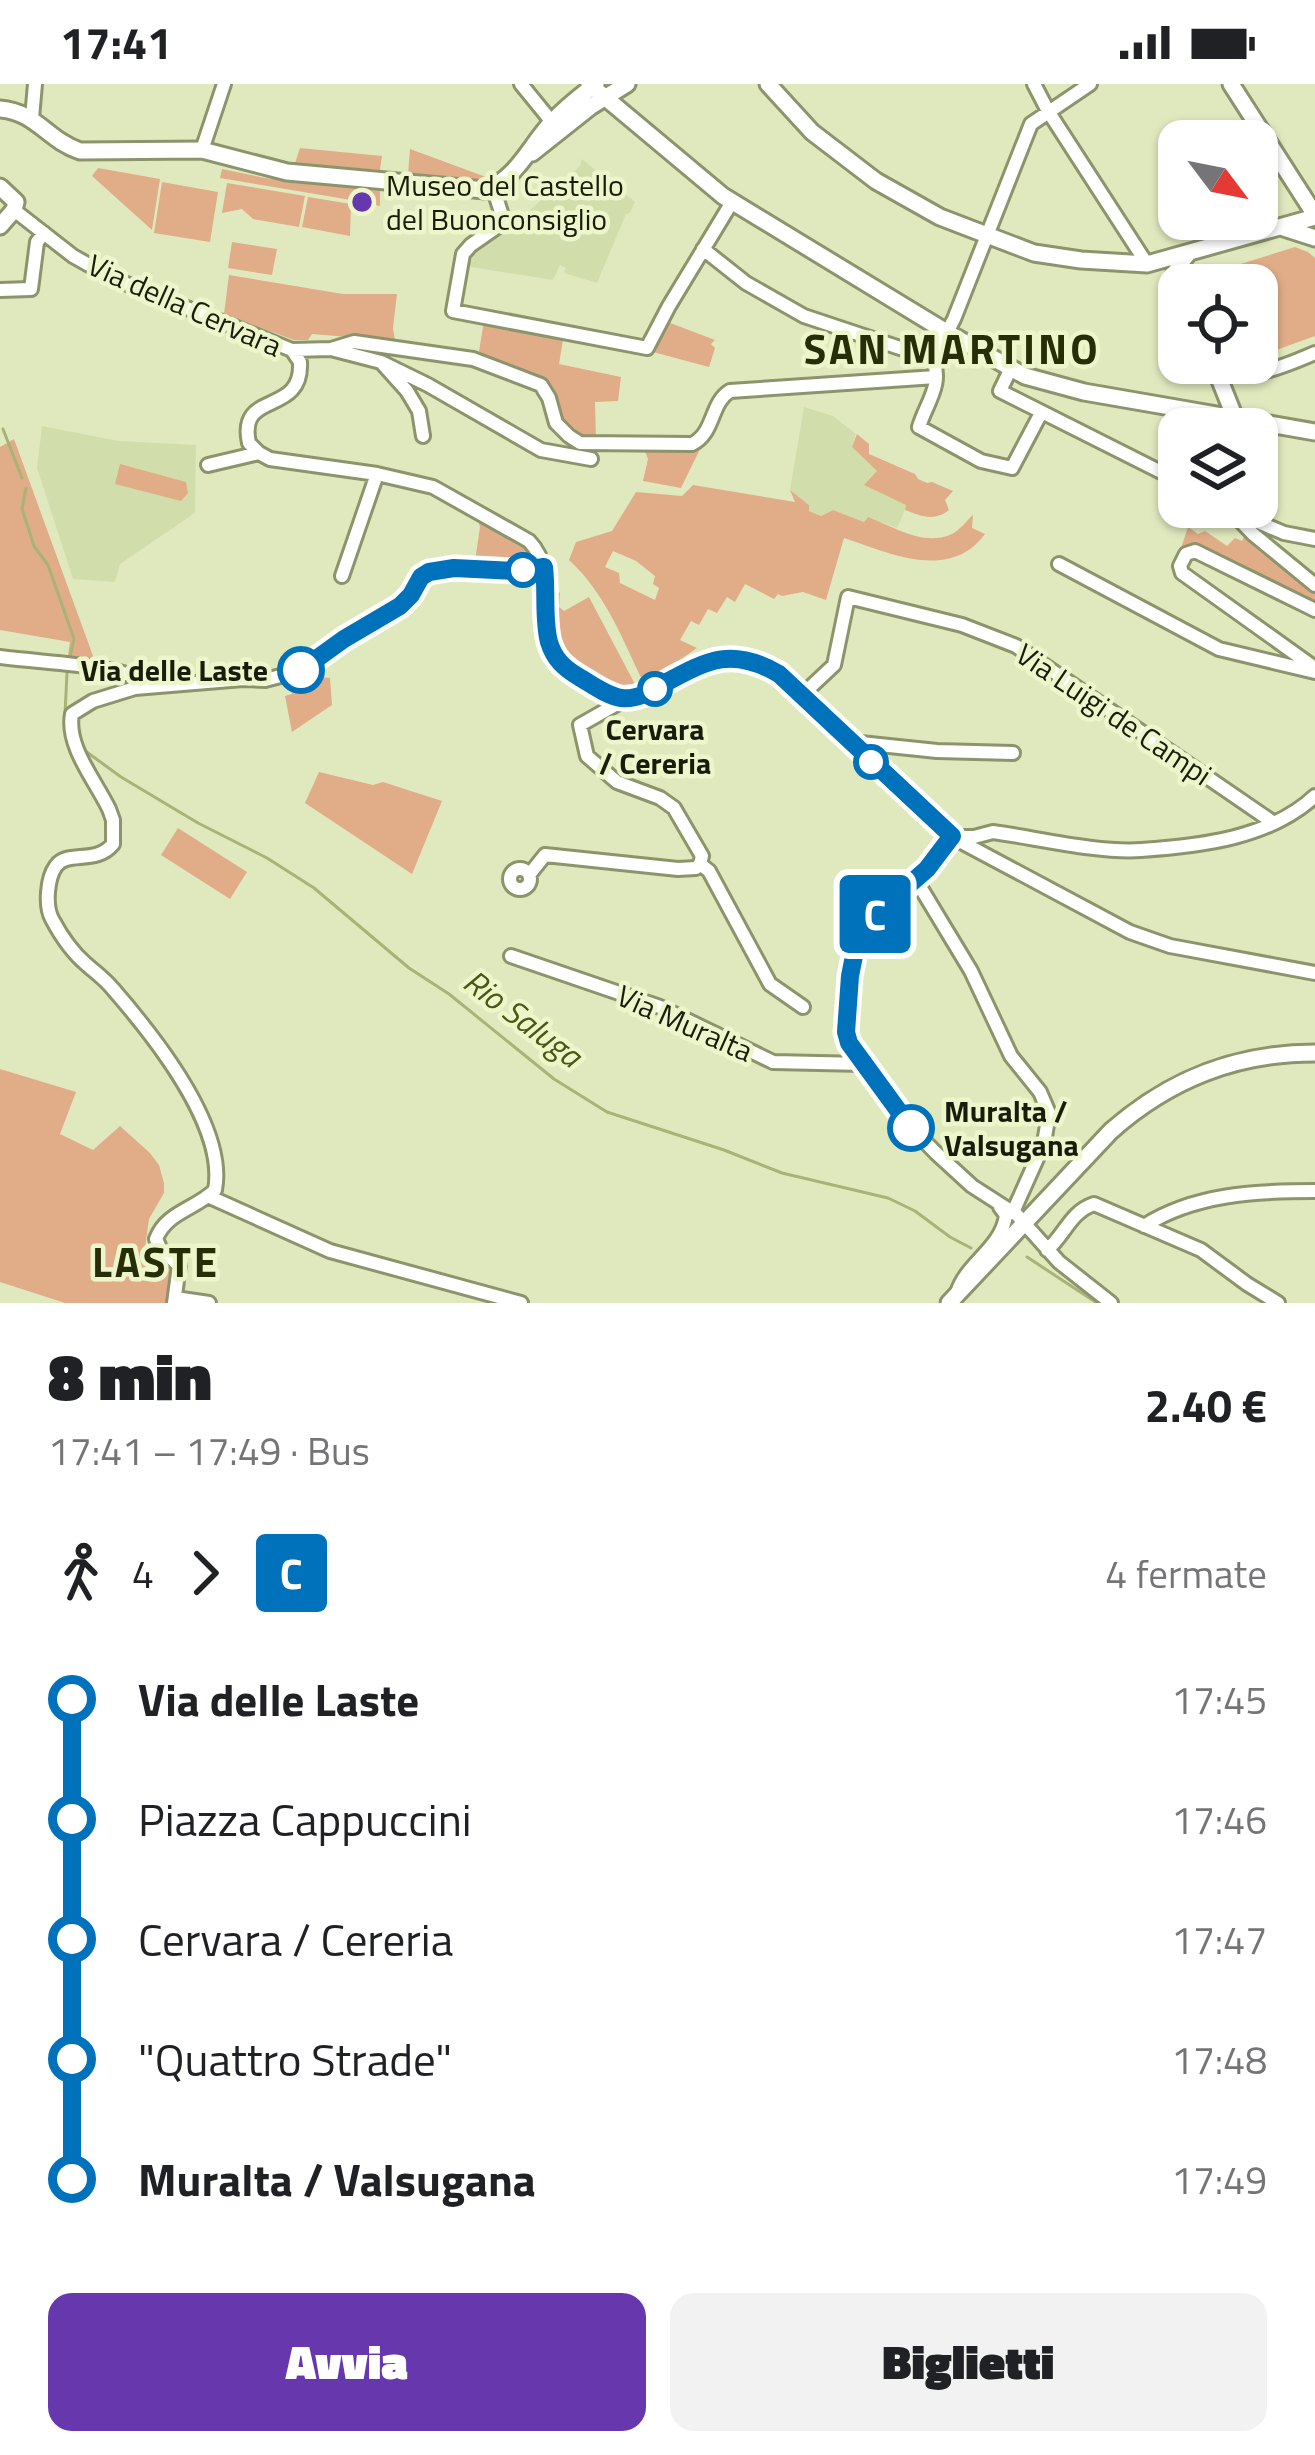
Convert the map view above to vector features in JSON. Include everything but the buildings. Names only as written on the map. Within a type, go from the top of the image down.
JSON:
[{"type":"main road","points":[[0,110],[16,110],[32,118],[80,152],[202,150],[287,172],[454,189],[493,188],[596,88],[627,84]]},
{"type":"main road","points":[[768,84],[812,132],[856,168],[926,210],[1048,256],[1147,264],[1315,216],[1231,84]]},
{"type":"main road","points":[[596,88],[732,202],[949,333],[1051,385],[1159,408]]},
{"type":"main road","points":[[0,187],[22,215],[0,226]]},
{"type":"main road","points":[[1281,227],[1315,238]]},
{"type":"main road","points":[[1178,264],[1189,253]]},
{"type":"main road","points":[[1147,264],[1158,281]]},
{"type":"main road","points":[[1278,428],[1315,432]]},
{"type":"main road","points":[[952,1299],[1019,1217],[1158,1095],[1244,1059],[1315,1053]]},
{"type":"street","points":[[32,118],[35,84]]},
{"type":"street","points":[[202,150],[224,84]]},
{"type":"street","points":[[521,84],[556,127]]},
{"type":"street","points":[[1034,84],[1147,264]]},
{"type":"street","points":[[1041,413],[1012,468],[981,461],[919,427],[934,397],[937,377],[932,359],[949,333],[1031,124],[1090,84]]},
{"type":"street","points":[[493,188],[504,222],[463,254],[453,311],[647,348],[732,202]]},
{"type":"street","name":"Via della Cervara","points":[[22,215],[73,256],[112,278],[292,350],[300,362],[298,383],[284,398],[260,407],[248,426],[249,443],[259,453]]},
{"type":"street","points":[[0,290],[31,289],[37,242],[44,233]]},
{"type":"street","points":[[703,249],[746,283],[804,316],[932,359]]},
{"type":"street","points":[[292,350],[331,349],[354,342],[473,358],[541,386],[556,423],[580,442],[692,444],[706,432],[722,396],[730,391],[937,377]]},
{"type":"street","points":[[331,349],[381,362],[541,451],[591,459]]},
{"type":"street","points":[[1278,367],[1315,353]]},
{"type":"street","points":[[381,362],[419,411],[423,436]]},
{"type":"street","points":[[1011,368],[1000,391],[1158,472]]},
{"type":"street","points":[[208,465],[259,453],[270,459],[433,487],[536,548],[544,567],[550,648],[560,664],[608,694],[621,698],[649,693],[710,661],[734,657],[760,663],[779,674],[952,836],[1130,932],[1182,949],[1315,973]]},
{"type":"street","points":[[342,575],[377,474]]},
{"type":"street","points":[[1247,528],[1315,585]]},
{"type":"street","points":[[1273,528],[1315,539]]},
{"type":"street","points":[[1315,610],[1195,551],[1186,554],[1180,566],[1182,574],[1315,670]]},
{"type":"street","points":[[1059,564],[1220,649],[1315,670]]},
{"type":"street","points":[[209,1303],[175,1301],[179,1266],[156,1239],[171,1218],[215,1190],[217,1172],[210,1136],[176,1072],[110,985],[80,959],[52,919],[47,903],[57,864],[98,856],[113,844],[109,809],[73,742],[72,713],[135,688],[265,680],[300,671],[400,606],[424,574],[437,569],[544,567]]},
{"type":"street","name":"Via Luigi de Campi","points":[[801,696],[833,665],[848,597],[887,604],[962,625],[1027,652],[1274,823]]},
{"type":"street","points":[[0,657],[109,669],[159,686]]},
{"type":"street","points":[[529,875],[545,855],[678,868],[700,864],[702,856],[674,808],[617,782],[587,756],[580,724],[621,698]]},
{"type":"street","points":[[850,742],[937,752],[1013,753]]},
{"type":"street","points":[[952,836],[993,832],[1139,851],[1236,838],[1289,817],[1315,796]]},
{"type":"street","points":[[952,836],[916,880],[870,919],[853,953],[846,1032],[901,1117],[1004,1211],[1004,1228],[961,1279],[952,1299]]},
{"type":"street","points":[[700,864],[710,871],[770,984],[803,1007]]},
{"type":"street","points":[[916,880],[970,970],[1011,1056],[1040,1092],[1049,1113],[1019,1217]]},
{"type":"street","name":"Via Muralta","points":[[511,956],[660,1007],[773,1062],[863,1064]]},
{"type":"street","points":[[1144,1226],[1194,1202],[1315,1191]]},
{"type":"street","points":[[210,1197],[329,1251],[520,1303]]},
{"type":"street","points":[[989,1199],[1019,1217],[1065,1268],[1111,1303]]},
{"type":"street","points":[[1047,1250],[1074,1216],[1094,1204],[1201,1250],[1278,1303]]},
{"type":"shaded area","points":[[300,148],[382,156],[380,170],[295,163]]},
{"type":"shaded area","points":[[410,149],[486,177],[479,183],[408,174]]},
{"type":"shaded area","points":[[582,159],[635,202],[597,283],[564,273],[566,268],[560,265],[553,280],[471,267],[467,255],[510,222],[515,223],[580,166]]},
{"type":"shaded area","points":[[98,168],[160,179],[152,230],[92,176]]},
{"type":"shaded area","points":[[222,169],[380,191],[380,206],[371,204],[364,191],[355,192],[351,200],[220,178]]},
{"type":"shaded area","points":[[162,182],[218,192],[210,242],[154,233]]},
{"type":"shaded area","points":[[227,183],[305,196],[299,227],[253,219],[242,209],[222,213]]},
{"type":"shaded area","points":[[308,197],[351,204],[350,236],[302,227]]},
{"type":"shaded area","points":[[232,242],[277,249],[272,275],[228,268]]},
{"type":"shaded area","points":[[1295,247],[1315,258],[1315,336],[1278,349],[1278,264],[1241,264]]},
{"type":"shaded area","points":[[229,275],[343,294],[397,294],[395,341],[312,334],[308,340],[294,340],[224,314]]},
{"type":"shaded area","points":[[484,320],[563,340],[559,364],[621,377],[618,401],[595,402],[596,440],[565,425],[551,392],[478,358]]},
{"type":"shaded area","points":[[665,321],[715,340],[709,367],[653,352]]},
{"type":"shaded area","points":[[804,407],[833,416],[856,434],[852,447],[907,505],[897,528],[833,510],[821,516],[809,511],[809,505],[790,490]]},
{"type":"shaded area","points":[[42,426],[118,441],[196,445],[195,513],[120,564],[115,582],[73,579],[37,468]]},
{"type":"shaded area","points":[[857,434],[869,444],[869,454],[953,491],[945,500],[949,510],[933,517],[917,514],[864,485],[877,471],[852,447]]},
{"type":"shaded area","points":[[14,439],[96,664],[67,661],[70,642],[0,630],[0,447]]},
{"type":"shaded area","points":[[703,443],[681,488],[643,481],[648,459],[644,449],[682,450]]},
{"type":"shaded area","points":[[120,464],[186,482],[188,493],[181,501],[115,484]]},
{"type":"shaded area","points":[[693,485],[795,502],[790,490],[809,505],[809,511],[821,516],[833,510],[864,522],[868,517],[931,538],[952,534],[973,515],[972,528],[985,534],[971,549],[937,560],[899,556],[844,538],[826,600],[803,592],[778,594],[774,599],[745,584],[735,602],[727,597],[717,613],[708,609],[699,625],[691,621],[680,640],[697,648],[645,686],[604,603],[569,560],[576,542],[612,531],[636,492],[682,496]],"holes":[[[613,551],[655,576],[653,584],[659,588],[655,600],[620,583],[619,573],[605,567]]]},
{"type":"shaded area","points":[[477,517],[533,550],[529,557],[509,565],[475,561]]},
{"type":"shaded area","points":[[1188,528],[1198,534],[1205,531],[1227,546],[1235,538],[1242,541],[1246,533],[1315,590],[1315,603],[1209,549],[1181,548]]},
{"type":"shaded area","points":[[557,592],[564,611],[589,597],[637,688],[630,691],[588,674],[562,651],[557,636]]},
{"type":"shaded area","points":[[300,675],[330,678],[332,705],[292,732],[285,696],[302,685]]},
{"type":"shaded area","points":[[319,772],[373,785],[383,782],[442,801],[412,874],[305,803]]},
{"type":"shaded area","points":[[178,828],[247,872],[230,899],[161,855]]},
{"type":"shaded area","points":[[0,1069],[76,1092],[60,1134],[93,1150],[120,1126],[159,1165],[164,1193],[149,1219],[145,1248],[171,1270],[171,1303],[65,1303],[0,1282]]},
{"type":"waterway","name":"Rio Saluga","points":[[3,429],[22,478]]},
{"type":"waterway","name":"Rio Saluga","points":[[26,488],[22,509],[74,639],[70,657]]},
{"type":"waterway","name":"Rio Saluga","points":[[65,713],[67,673]]},
{"type":"waterway","name":"Rio Saluga","points":[[84,750],[121,777],[314,888],[554,1079],[607,1112],[782,1173],[888,1198],[971,1248]]},
{"type":"waterway","name":"Rio Saluga","points":[[1027,1257],[1097,1303]]},
{"type":"bus line","name":"C","points":[[301,670],[400,606],[429,572],[544,567],[550,648],[560,664],[608,694],[621,698],[649,693],[710,661],[734,657],[779,674],[952,836],[927,869],[870,919],[853,953],[849,1043],[911,1128]]},
{"type":"place","name":"Museo del Castello del Buonconsiglio","points":[[362,202]]},
{"type":"place","name":"Via delle Laste","points":[[301,670]]},
{"type":"place","name":"Cervara / Cereria","points":[[655,689]]},
{"type":"place","name":"Muralta / Valsugana","points":[[911,1128]]},
{"type":"district","name":"SAN MARTINO","points":[[952,348]]},
{"type":"district","name":"LASTE","points":[[156,1261]]}]
